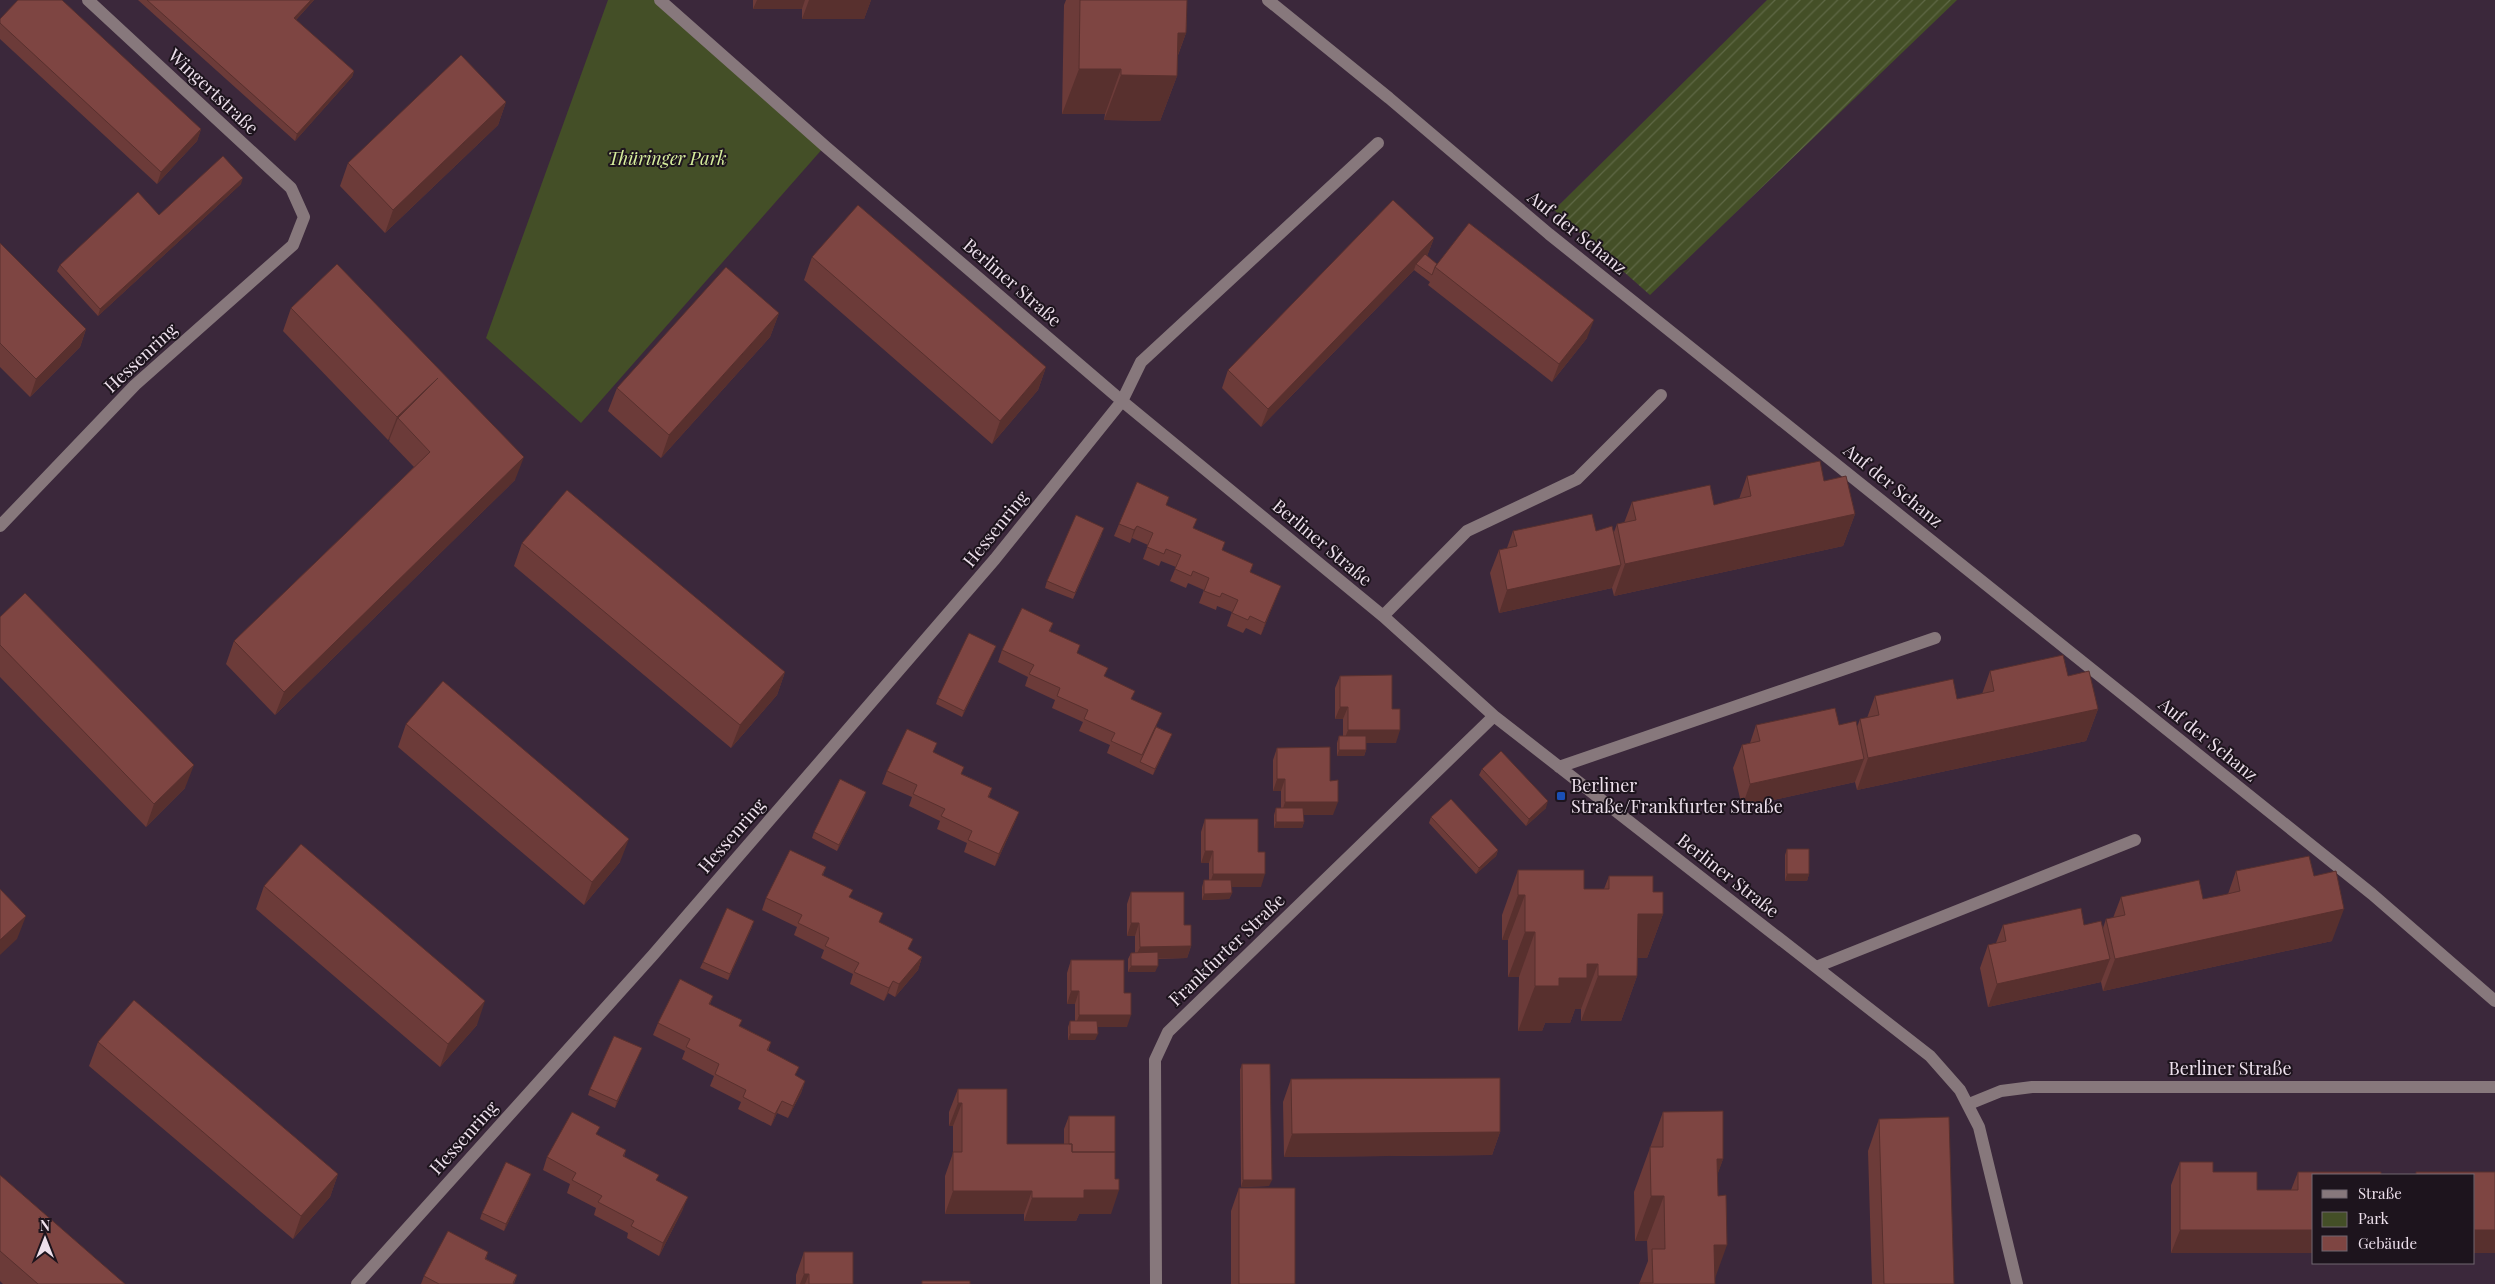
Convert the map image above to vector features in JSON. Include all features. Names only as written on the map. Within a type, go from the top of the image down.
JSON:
[{"type":"street","name":"Wingertstraße","points":[[88,0],[291,188],[304,217]]},
{"type":"street","name":"Berliner Straße","points":[[660,0],[826,147],[1122,401],[1383,616],[1494,716],[1922,1049],[1950,1077],[1969,1104],[1984,1142],[2017,1284]]},
{"type":"street","name":"Auf der Schanz","points":[[1268,0],[1396,104],[1549,234],[2372,894],[2495,1001]]},
{"type":"street","name":"Hessenring","points":[[358,1284],[653,955],[995,559],[1122,401],[1141,362],[1378,143]]},
{"type":"street","name":"Hessenring","points":[[0,526],[135,385],[292,245],[304,217]]},
{"type":"street","points":[[1383,616],[1467,531],[1577,479],[1661,395]]},
{"type":"street","points":[[1559,767],[1935,638]]},
{"type":"street","name":"Frankfurter Straße","points":[[1156,1284],[1155,1060],[1168,1032],[1494,716]]},
{"type":"street","points":[[1816,967],[2136,840]]},
{"type":"street","name":"Berliner Straße","points":[[1969,1104],[2000,1091],[2032,1087],[2495,1087]]},
{"type":"green space","name":"Thüringer Park","points":[[608,0],[655,0],[824,147],[581,423],[486,338]]},
{"type":"green space","points":[[1767,0],[1957,0],[1650,295],[1554,210]]},
{"type":"building","points":[[18,0],[62,0],[201,129],[161,172],[0,23],[0,19]]},
{"type":"building","points":[[147,0],[311,0],[294,18],[354,71],[297,134]]},
{"type":"building","points":[[1080,0],[1187,0],[1186,33],[1178,33],[1177,76],[1121,75],[1121,69],[1079,69]]},
{"type":"building","points":[[461,55],[506,102],[393,210],[348,163]]},
{"type":"building","points":[[223,156],[243,178],[100,309],[60,265],[138,192],[159,215]]},
{"type":"building","points":[[1393,200],[1434,238],[1268,409],[1228,370]]},
{"type":"building","points":[[858,205],[1046,367],[1000,421],[812,257]]},
{"type":"building","points":[[1469,223],[1594,320],[1559,364],[1435,267]]},
{"type":"building","points":[[0,243],[86,329],[36,379],[0,343]]},
{"type":"building","points":[[1425,254],[1437,264],[1432,275],[1416,264]]},
{"type":"building","points":[[337,264],[524,457],[284,692],[234,641],[430,452],[398,418],[438,378],[397,417],[291,308]]},
{"type":"building","points":[[726,267],[779,313],[669,435],[617,388]]},
{"type":"building","points":[[1820,461],[1824,481],[1846,476],[1855,514],[1625,564],[1617,524],[1636,520],[1632,502],[1710,485],[1714,505],[1751,496],[1747,476]]},
{"type":"building","points":[[1137,482],[1169,497],[1166,505],[1197,519],[1193,528],[1225,542],[1222,550],[1253,564],[1250,572],[1281,586],[1265,623],[1250,616],[1248,620],[1232,613],[1238,600],[1222,593],[1220,597],[1204,591],[1209,578],[1193,571],[1191,576],[1175,569],[1181,555],[1166,549],[1164,554],[1147,547],[1153,533],[1137,526],[1134,530],[1119,524]]},
{"type":"building","points":[[567,490],[785,672],[740,725],[522,543]]},
{"type":"building","points":[[1592,514],[1596,531],[1612,526],[1621,565],[1507,590],[1499,550],[1517,546],[1513,531]]},
{"type":"building","points":[[1076,515],[1104,528],[1075,593],[1047,581]]},
{"type":"building","points":[[25,593],[194,765],[154,804],[0,645],[0,617]]},
{"type":"building","points":[[1022,608],[1053,623],[1049,631],[1080,645],[1077,653],[1108,668],[1104,676],[1135,691],[1131,699],[1162,713],[1142,755],[1111,741],[1115,733],[1084,719],[1088,710],[1057,696],[1060,688],[1029,674],[1034,665],[1002,650]]},
{"type":"building","points":[[969,633],[996,646],[964,711],[938,698]]},
{"type":"building","points":[[2063,655],[2068,676],[2089,671],[2098,709],[1868,758],[1860,719],[1879,715],[1875,696],[1953,679],[1957,699],[1994,691],[1990,671]]},
{"type":"building","points":[[1392,675],[1392,709],[1400,709],[1400,730],[1348,730],[1348,707],[1340,707],[1340,676]]},
{"type":"building","points":[[443,681],[629,839],[592,882],[406,724]]},
{"type":"building","points":[[1835,708],[1839,725],[1856,721],[1864,759],[1750,784],[1742,745],[1760,741],[1756,725]]},
{"type":"building","points":[[1156,727],[1172,734],[1155,769],[1140,762]]},
{"type":"building","points":[[907,729],[937,743],[933,752],[964,767],[961,774],[992,788],[988,797],[1019,812],[999,854],[968,840],[972,831],[941,816],[945,809],[913,794],[917,785],[887,771]]},
{"type":"building","points":[[1339,736],[1366,736],[1366,750],[1339,750]]},
{"type":"building","points":[[1330,747],[1330,781],[1338,780],[1338,802],[1285,802],[1285,779],[1277,779],[1277,748]]},
{"type":"building","points":[[1501,751],[1548,801],[1529,819],[1482,769]]},
{"type":"building","points":[[840,779],[866,792],[839,845],[814,832]]},
{"type":"building","points":[[1451,799],[1498,850],[1479,868],[1431,817]]},
{"type":"building","points":[[1276,808],[1303,808],[1304,822],[1276,822]]},
{"type":"building","points":[[1205,819],[1258,819],[1258,852],[1265,852],[1265,874],[1213,874],[1213,851],[1205,851]]},
{"type":"building","points":[[301,844],[485,1001],[448,1044],[264,886]]},
{"type":"building","points":[[1787,849],[1809,849],[1809,874],[1787,874]]},
{"type":"building","points":[[790,850],[826,867],[822,875],[853,890],[849,897],[883,913],[879,922],[913,939],[908,949],[922,957],[899,984],[893,981],[889,988],[854,972],[859,963],[825,946],[829,938],[798,923],[802,915],[766,898]]},
{"type":"building","points":[[2309,856],[2314,876],[2336,871],[2344,909],[2115,959],[2106,919],[2125,915],[2121,897],[2199,880],[2203,899],[2223,895],[2240,891],[2236,871]]},
{"type":"building","points":[[1518,870],[1584,870],[1584,889],[1609,889],[1609,876],[1653,876],[1653,892],[1663,892],[1663,914],[1638,914],[1637,976],[1598,976],[1598,964],[1587,964],[1587,978],[1559,978],[1559,986],[1535,986],[1535,932],[1525,932],[1525,895],[1518,895]]},
{"type":"building","points":[[1204,880],[1231,880],[1232,893],[1204,894]]},
{"type":"building","points":[[0,889],[26,916],[0,940]]},
{"type":"building","points":[[1131,892],[1184,892],[1184,925],[1191,925],[1191,946],[1140,947],[1139,923],[1131,923]]},
{"type":"building","points":[[727,908],[754,921],[730,974],[703,962]]},
{"type":"building","points":[[2081,908],[2084,925],[2101,921],[2110,959],[1997,984],[1988,945],[2006,941],[2003,925]]},
{"type":"building","points":[[1158,952],[1158,966],[1131,966],[1131,953]]},
{"type":"building","points":[[1071,960],[1124,960],[1124,993],[1131,993],[1131,1015],[1079,1015],[1079,991],[1071,991]]},
{"type":"building","points":[[680,979],[713,996],[709,1004],[742,1020],[739,1026],[771,1042],[767,1050],[799,1067],[795,1075],[805,1081],[793,1106],[782,1101],[775,1114],[743,1097],[746,1090],[715,1074],[719,1064],[686,1047],[690,1039],[658,1023]]},
{"type":"building","points":[[134,1000],[338,1174],[301,1216],[98,1042]]},
{"type":"building","points":[[1070,1021],[1097,1021],[1098,1034],[1070,1034]]},
{"type":"building","points":[[614,1036],[642,1048],[617,1101],[590,1089]]},
{"type":"building","points":[[1242,1064],[1270,1064],[1272,1180],[1243,1180]]},
{"type":"building","points":[[1500,1078],[1500,1132],[1292,1134],[1291,1079]]},
{"type":"building","points":[[958,1089],[1007,1089],[1007,1144],[1072,1144],[1072,1152],[1115,1152],[1115,1179],[1119,1179],[1119,1190],[1084,1190],[1084,1198],[1032,1198],[1032,1191],[953,1191],[953,1152],[962,1152],[962,1103],[958,1103]]},
{"type":"building","points":[[1723,1111],[1723,1159],[1717,1159],[1718,1196],[1726,1195],[1727,1245],[1714,1245],[1715,1284],[1640,1284],[1653,1283],[1652,1249],[1665,1249],[1664,1196],[1651,1196],[1650,1147],[1663,1147],[1663,1112]]},
{"type":"building","points":[[572,1112],[600,1127],[596,1134],[626,1150],[623,1156],[659,1175],[656,1180],[688,1197],[663,1243],[631,1226],[634,1221],[598,1202],[602,1196],[572,1180],[576,1173],[547,1157]]},
{"type":"building","points":[[1069,1116],[1115,1116],[1115,1152],[1072,1152],[1072,1144],[1069,1144]]},
{"type":"building","points":[[1949,1117],[1954,1284],[1884,1284],[1879,1119]]},
{"type":"building","points":[[506,1162],[531,1174],[506,1224],[482,1213]]},
{"type":"building","points":[[2180,1162],[2213,1162],[2213,1172],[2257,1172],[2257,1190],[2298,1190],[2298,1172],[2381,1172],[2381,1174],[2312,1174],[2312,1230],[2180,1230]]},
{"type":"building","points":[[2416,1172],[2495,1172],[2495,1230],[2475,1230],[2475,1174],[2416,1174]]},
{"type":"building","points":[[0,1175],[125,1284],[38,1284],[0,1251]]},
{"type":"building","points":[[1239,1188],[1295,1188],[1295,1284],[1239,1284]]},
{"type":"building","points":[[448,1231],[488,1252],[485,1259],[517,1275],[514,1284],[439,1284],[424,1276]]},
{"type":"building","points":[[804,1252],[853,1252],[853,1284],[809,1284],[809,1274],[804,1274]]},
{"type":"building","points":[[922,1281],[970,1281],[970,1284],[922,1284]]},
{"type":"place","name":"Berliner Straße/Frankfurter Straße","points":[[1561,796]]}]
